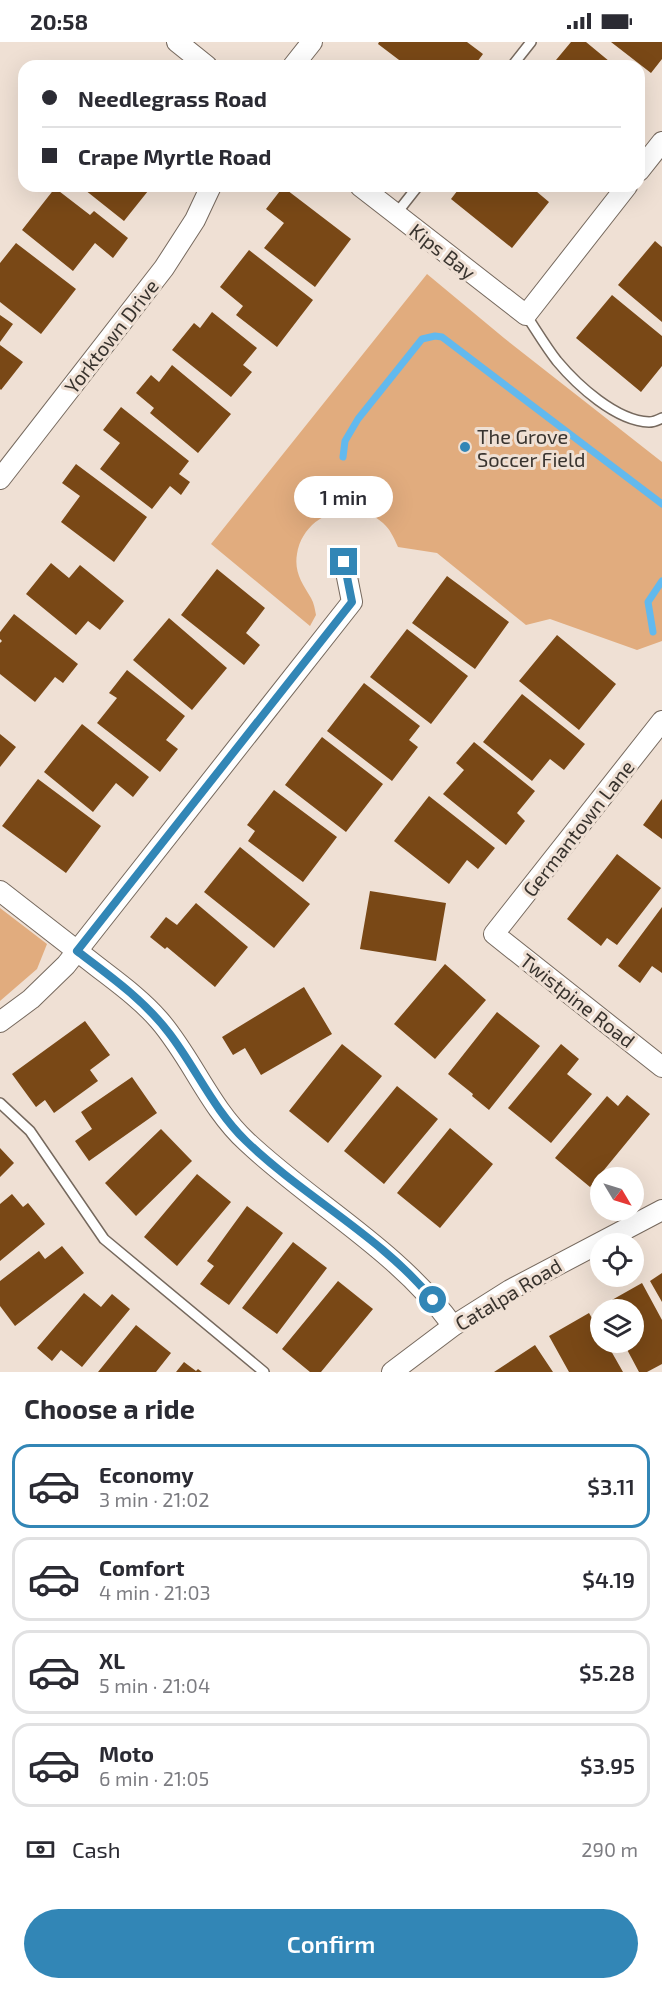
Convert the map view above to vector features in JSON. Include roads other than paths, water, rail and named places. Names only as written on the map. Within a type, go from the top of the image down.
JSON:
[{"type":"street","points":[[177,42],[200,60]]},
{"type":"street","points":[[298,60],[312,42]]},
{"type":"street","points":[[645,163],[662,142]]},
{"type":"street","name":"Yorktown Drive","points":[[0,479],[164,268],[195,220],[208,192]]},
{"type":"street","name":"Kips Bay","points":[[368,192],[526,315]]},
{"type":"street","points":[[526,315],[622,192]]},
{"type":"street","points":[[0,1022],[43,988],[77,951],[352,602],[344,562]]},
{"type":"street","name":"Germantown Lane","points":[[494,934],[662,721]]},
{"type":"street","points":[[0,891],[127,990],[159,1020],[181,1049],[218,1109],[244,1139],[268,1161],[397,1263],[426,1291],[453,1326]]},
{"type":"street","name":"Twistpine Road","points":[[494,934],[662,1066]]},
{"type":"street","name":"Catalpa Road","points":[[393,1372],[486,1304],[533,1276],[662,1210]]},
{"type":"lane","points":[[517,60],[531,42]]},
{"type":"lane","points":[[396,214],[413,192]]},
{"type":"lane","points":[[526,315],[557,361],[580,386],[610,407],[633,419],[651,422],[662,418]]},
{"type":"lane","points":[[0,1103],[30,1131],[104,1239],[264,1372]]},
{"type":"waterway","points":[[343,457],[345,441],[358,419],[422,339],[442,337],[662,504]]},
{"type":"waterway","points":[[653,632],[648,602],[662,581]]},
{"type":"place","name":"The Grove Soccer Field","points":[[465,447]]}]
